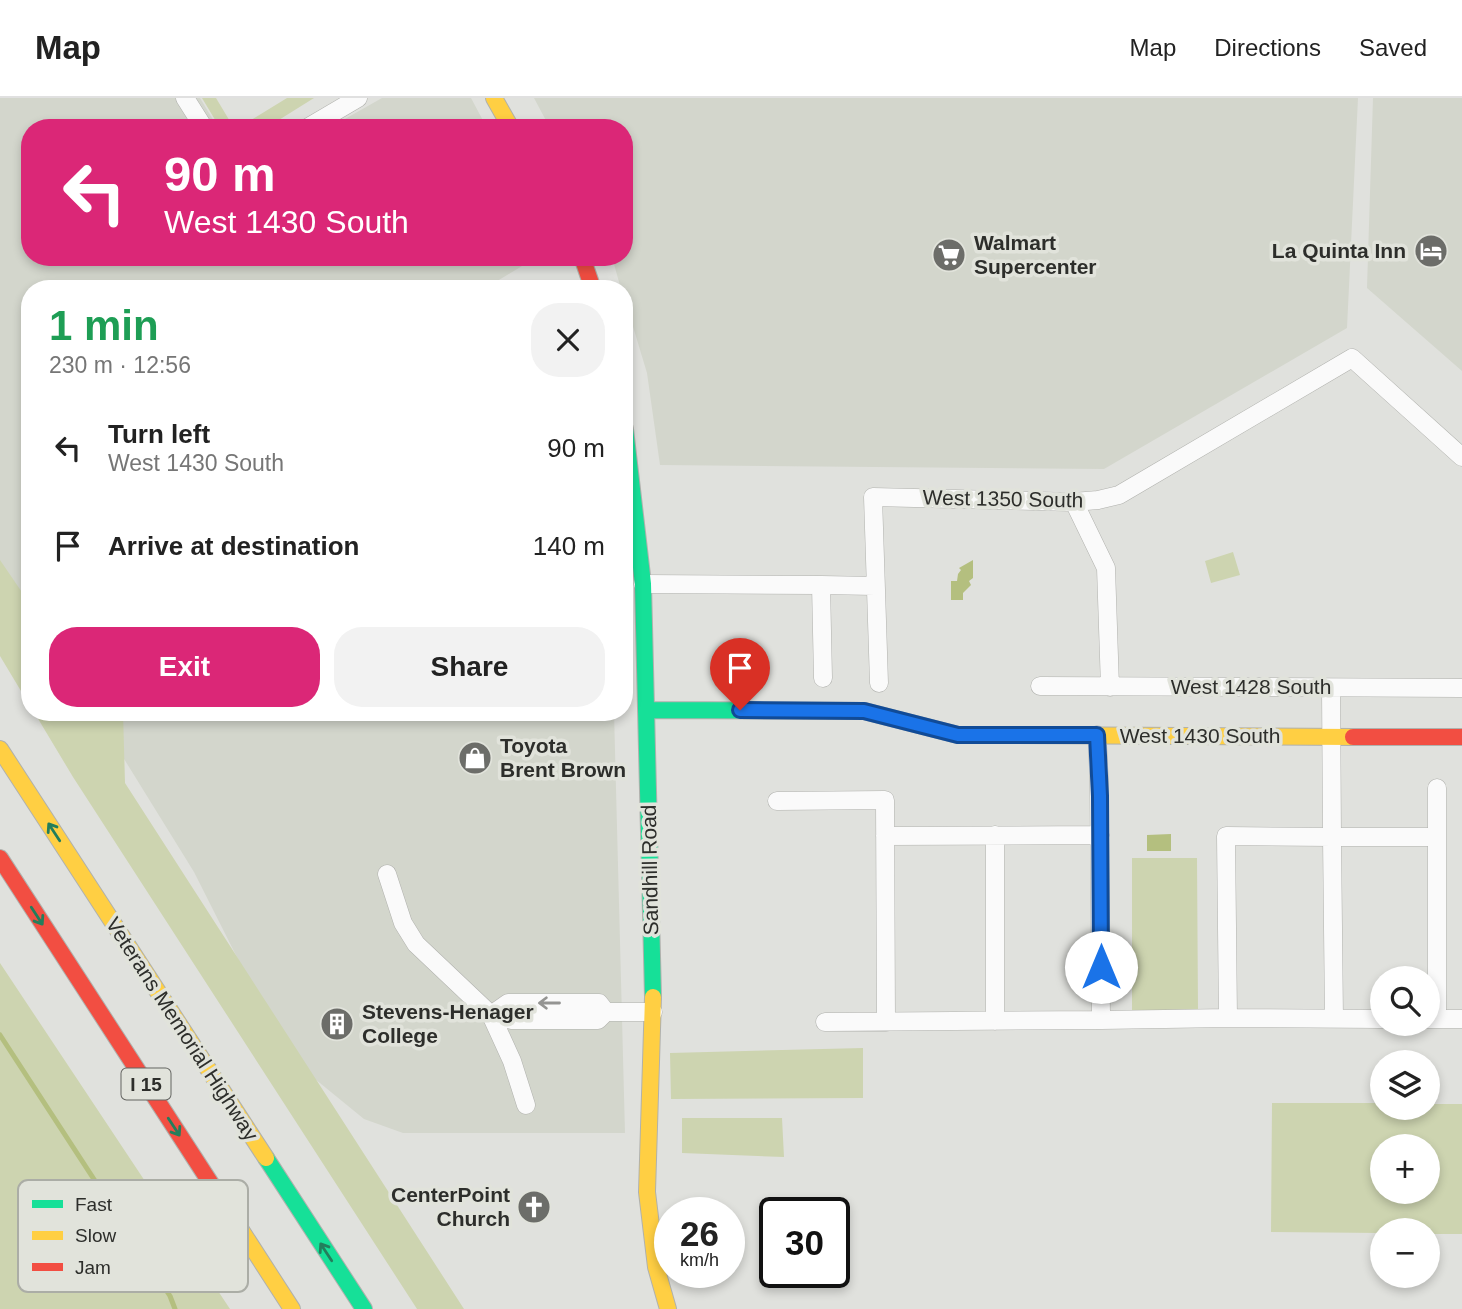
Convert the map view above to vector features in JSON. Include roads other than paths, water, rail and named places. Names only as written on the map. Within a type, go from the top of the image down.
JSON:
[{"type":"main road","points":[[494,98],[506,119]]},
{"type":"main road","name":"Sandhill Road","points":[[633,498],[643,584],[647,710],[653,1012],[647,1192],[656,1267],[668,1309]]},
{"type":"main road","name":"West 1430 South","points":[[647,710],[864,711],[958,735],[1462,737]]},
{"type":"main road","name":"Veterans Memorial Highway","points":[[0,749],[363,1309]]},
{"type":"main road","name":"I 15","points":[[0,858],[208,1180]]},
{"type":"main road","name":"I 15","points":[[248,1241],[292,1309]]},
{"type":"street","points":[[185,98],[198,119]]},
{"type":"street","points":[[322,119],[358,98]]},
{"type":"street","name":"West 1350 South","points":[[875,586],[873,497],[1074,502],[1119,495],[1352,358],[1462,457]]},
{"type":"street","points":[[1074,502],[1106,568],[1110,687]]},
{"type":"street","points":[[643,584],[875,586],[878,603],[879,683]]},
{"type":"street","points":[[821,585],[823,678]]},
{"type":"street","name":"West 1428 South","points":[[1040,686],[1462,688]]},
{"type":"street","points":[[1331,688],[1334,1019]]},
{"type":"street","points":[[1097,735],[1101,1020]]},
{"type":"street","points":[[1434,966],[1437,788]]},
{"type":"street","points":[[777,801],[885,800],[886,1022]]},
{"type":"street","points":[[995,835],[995,1021]]},
{"type":"street","points":[[885,836],[1100,835]]},
{"type":"street","points":[[1228,1018],[1226,836],[1437,837]]},
{"type":"street","points":[[387,874],[403,923],[416,944],[491,1015],[512,1061],[526,1105]]},
{"type":"street","points":[[491,1015],[512,1020],[598,1020],[607,1012],[653,1012]]},
{"type":"street","points":[[825,1022],[1370,1019]]},
{"type":"street","points":[[1440,1019],[1462,1019]]},
{"type":"waterway","points":[[0,1035],[94,1180]]},
{"type":"waterway","points":[[167,1292],[175,1309]]},
{"type":"place","name":"La Quinta Inn","points":[[1431,251]]},
{"type":"place","name":"Walmart Supercenter","points":[[949,255]]},
{"type":"place","name":"Toyota Brent Brown","points":[[475,758]]},
{"type":"place","name":"Stevens-Henager College","points":[[337,1024]]},
{"type":"place","name":"CenterPoint Church","points":[[534,1207]]}]
